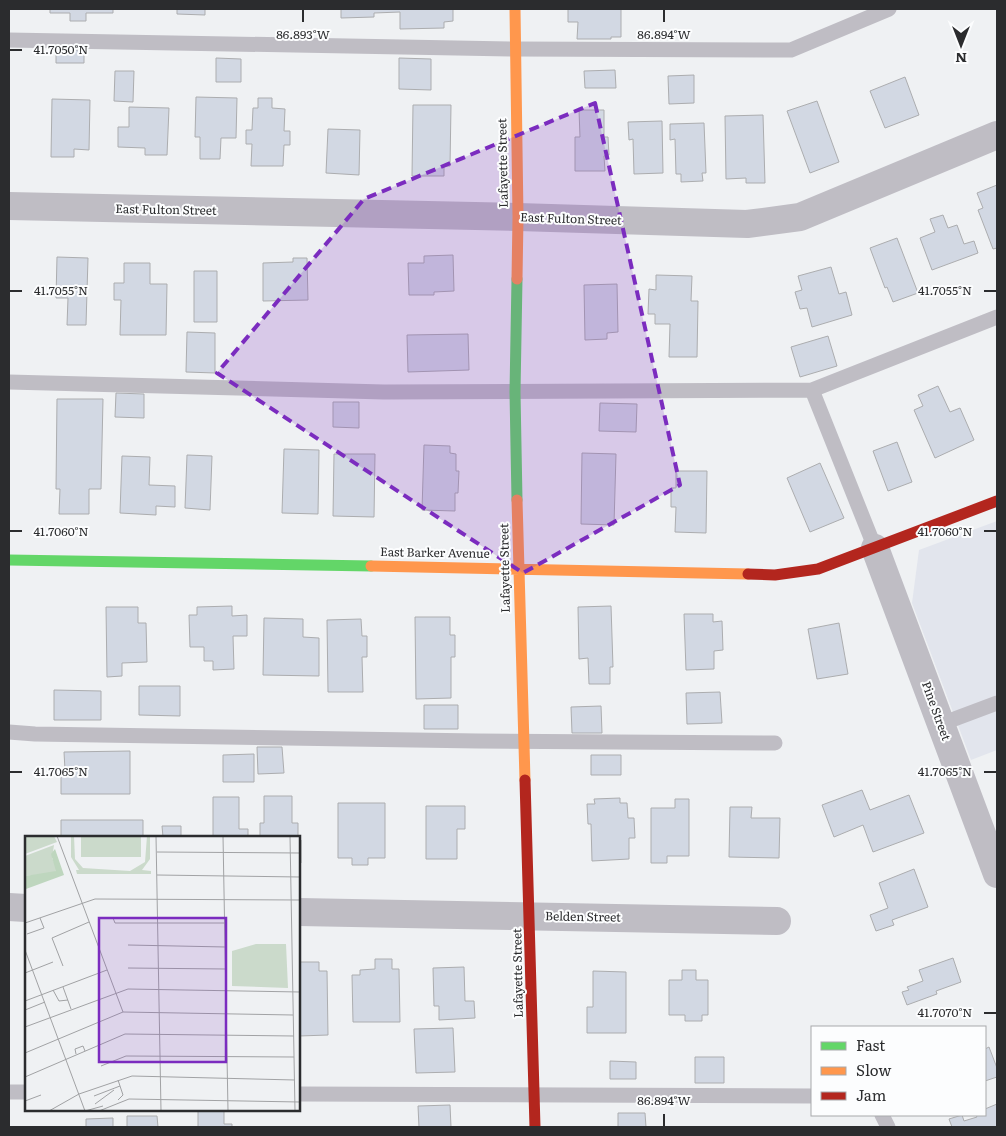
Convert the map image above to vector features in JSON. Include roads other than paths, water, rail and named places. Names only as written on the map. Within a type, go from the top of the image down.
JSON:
[{"type":"street","name":"Lafayette Street","points":[[514,9],[518,217],[516,392],[519,568],[535,1127]]},
{"type":"street","name":"East Fulton Street","points":[[9,206],[747,224],[800,216],[997,135]]},
{"type":"street","name":"East Barker Avenue","points":[[9,560],[519,568],[775,575],[818,569],[997,501]]},
{"type":"street","name":"Pine Street","points":[[875,548],[997,874]]},
{"type":"street","points":[[9,907],[25,908]]},
{"type":"street","name":"Belden Street","points":[[300,912],[777,921]]},
{"type":"lane","points":[[9,40],[514,49],[791,50],[889,9]]},
{"type":"lane","points":[[9,382],[384,392],[812,390],[997,317]]},
{"type":"lane","points":[[812,390],[875,548]]},
{"type":"lane","points":[[941,724],[997,703]]},
{"type":"lane","points":[[9,732],[523,742],[775,743]]},
{"type":"lane","points":[[9,1092],[25,1092]]},
{"type":"lane","points":[[300,1094],[811,1096]]}]
